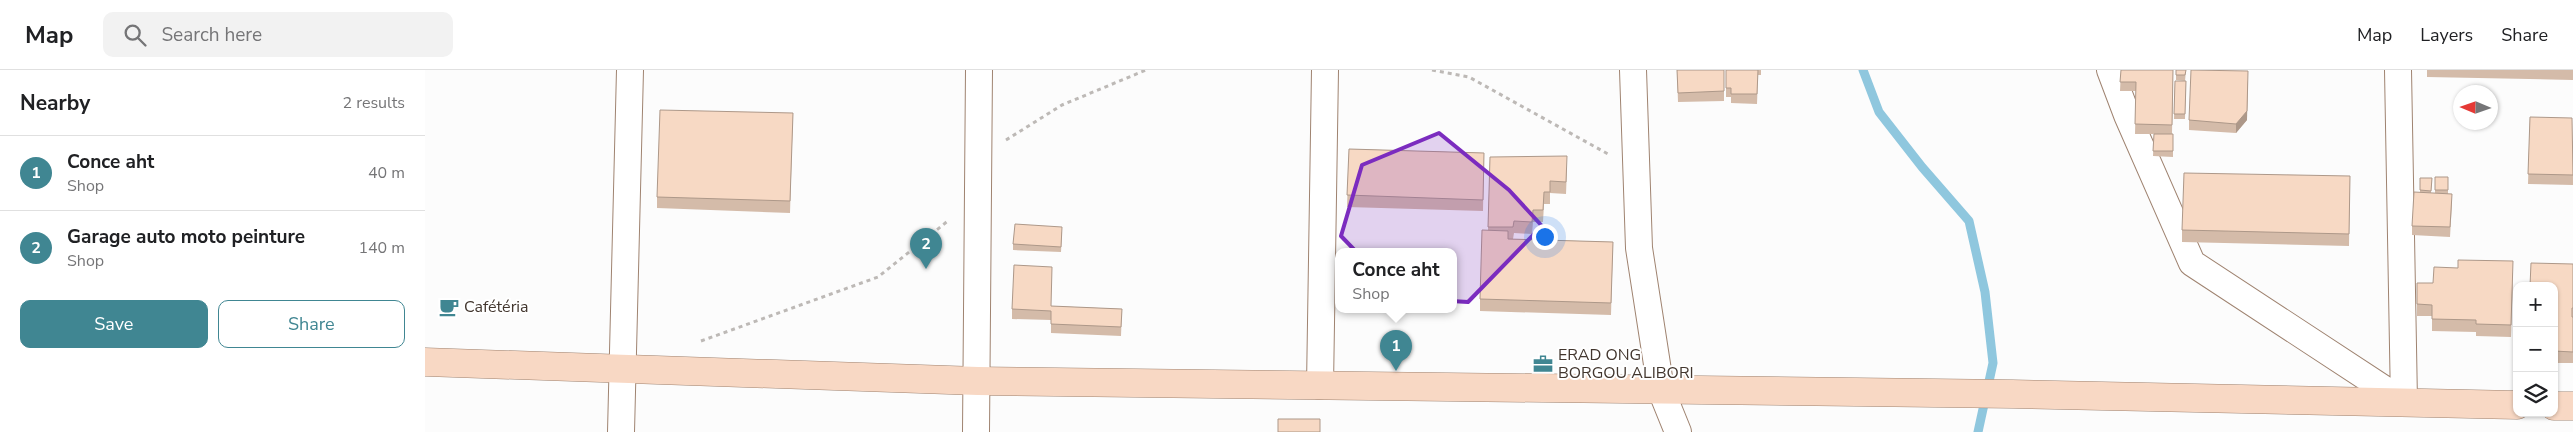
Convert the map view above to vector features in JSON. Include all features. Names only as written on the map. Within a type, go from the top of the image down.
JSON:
[{"type":"street","points":[[621,432],[630,70]]},
{"type":"street","points":[[976,432],[978,381],[979,70]]},
{"type":"street","points":[[1320,386],[1325,70]]},
{"type":"street","points":[[1633,70],[1639,248],[1661,390],[1678,432]]},
{"type":"street","points":[[2110,70],[2127,116],[2192,263],[2404,402]]},
{"type":"street","points":[[2398,70],[2404,402]]},
{"type":"street","points":[[425,362],[978,381],[2012,394],[2513,405]]},
{"type":"street","points":[[2558,406],[2573,406]]},
{"type":"path","points":[[1003,142],[1062,105],[1146,70]]},
{"type":"path","points":[[1432,70],[1469,77],[1636,169]]},
{"type":"path","points":[[1466,70],[1469,77]]},
{"type":"path","points":[[696,343],[878,277],[978,197]]},
{"type":"highlighted area","points":[[1439,133],[1509,190],[1542,226],[1468,302],[1401,298],[1341,236],[1362,165]]},
{"type":"building","points":[[1677,70],[1724,70],[1724,91],[1678,93]]},
{"type":"building","points":[[1726,70],[1758,70],[1757,94],[1731,94],[1731,88],[1726,88]]},
{"type":"building","points":[[2121,70],[2173,70],[2172,125],[2135,124],[2136,82],[2120,82]]},
{"type":"building","points":[[2176,70],[2186,70],[2185,75],[2176,75]]},
{"type":"building","points":[[2191,70],[2248,71],[2247,111],[2236,124],[2189,120]]},
{"type":"building","points":[[2175,81],[2186,81],[2185,114],[2174,114]]},
{"type":"building","points":[[660,110],[793,113],[790,201],[657,197]]},
{"type":"building","points":[[2530,117],[2572,118],[2573,175],[2528,174]]},
{"type":"building","points":[[2154,134],[2173,134],[2173,151],[2153,151]]},
{"type":"building","points":[[1349,149],[1484,153],[1483,200],[1347,195]]},
{"type":"building","points":[[1567,156],[1566,182],[1550,181],[1550,192],[1544,192],[1543,210],[1533,210],[1532,222],[1514,221],[1513,227],[1488,227],[1490,157]]},
{"type":"building","points":[[2184,173],[2350,176],[2349,234],[2182,230]]},
{"type":"building","points":[[2435,177],[2448,177],[2448,190],[2435,190]]},
{"type":"building","points":[[2420,178],[2432,178],[2431,191],[2420,190]]},
{"type":"building","points":[[2414,192],[2452,194],[2450,227],[2412,226]]},
{"type":"building","points":[[1015,224],[1062,227],[1061,247],[1013,244]]},
{"type":"building","points":[[1482,230],[1508,231],[1508,239],[1613,242],[1611,303],[1480,299]]},
{"type":"building","points":[[2458,260],[2513,261],[2511,325],[2476,324],[2476,320],[2432,319],[2432,305],[2417,304],[2417,283],[2433,283],[2434,267],[2458,268]]},
{"type":"building","points":[[2531,263],[2573,264],[2573,352],[2558,351],[2558,282],[2530,282]]},
{"type":"building","points":[[1014,265],[1052,267],[1051,306],[1122,309],[1121,327],[1051,324],[1051,311],[1012,309]]},
{"type":"building","points":[[1278,419],[1320,419],[1320,432],[1278,432]]},
{"type":"waterway","points":[[1863,70],[1879,112],[1922,167],[1969,221],[1985,292],[1993,363],[1978,432]]},
{"type":"place","name":"Garage auto moto peinture","points":[[926,269]]},
{"type":"place","name":"Cafétéria","points":[[449,307]]},
{"type":"place","name":"ERAD ONG BORGOU ALIBORI","points":[[1543,364]]},
{"type":"place","name":"Conce aht","points":[[1396,371]]}]
